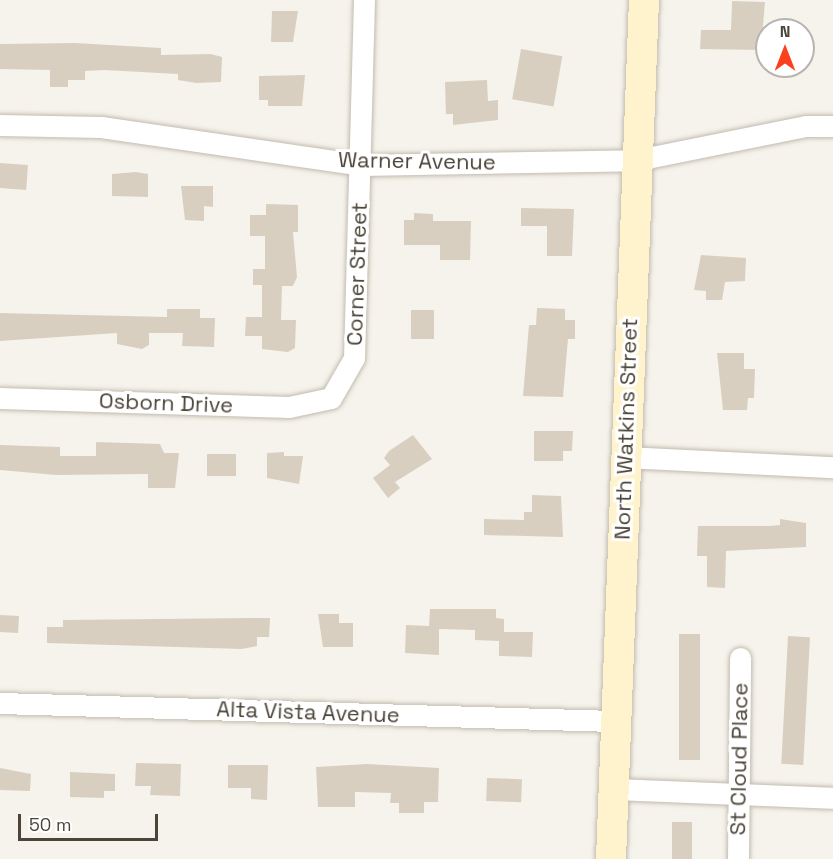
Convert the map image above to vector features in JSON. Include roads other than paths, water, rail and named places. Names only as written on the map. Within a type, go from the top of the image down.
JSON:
[{"type":"main road","name":"North Watkins Street","points":[[611,859],[644,0]]},
{"type":"street","name":"Corner Street","points":[[331,398],[354,358],[364,0]]},
{"type":"street","name":"Warner Avenue","points":[[0,125],[101,127],[361,165],[637,160],[806,126],[833,126]]},
{"type":"street","name":"Osborn Drive","points":[[0,398],[289,407],[331,398]]},
{"type":"street","points":[[625,457],[833,467]]},
{"type":"street","name":"St Cloud Place","points":[[738,859],[740,658]]},
{"type":"street","name":"Alta Vista Avenue","points":[[0,703],[615,721]]},
{"type":"street","points":[[613,789],[833,798]]}]
